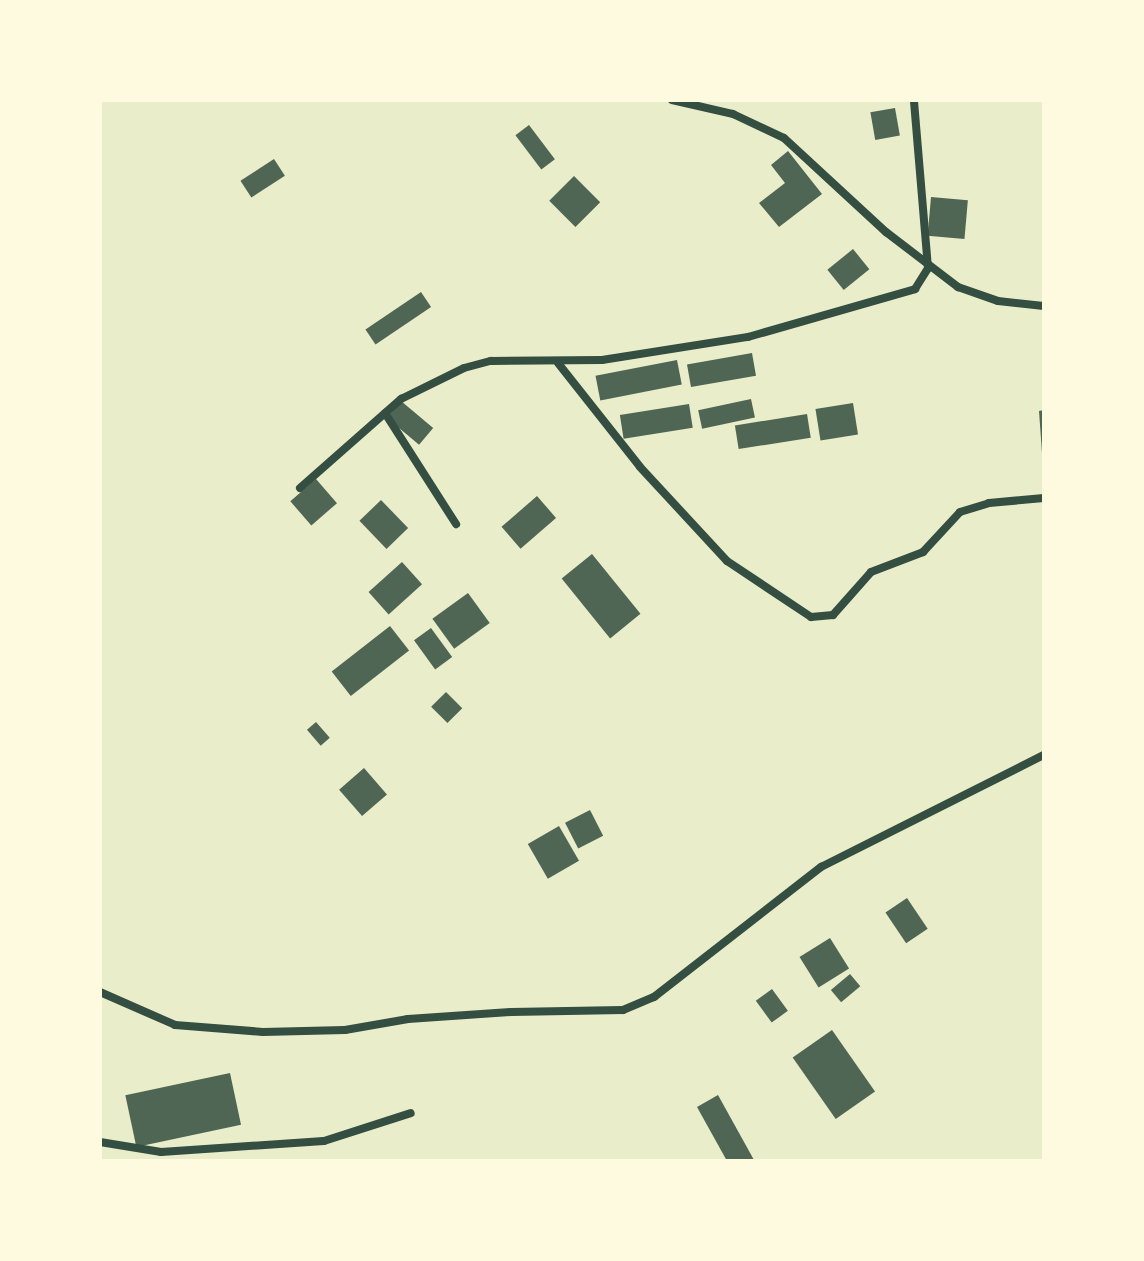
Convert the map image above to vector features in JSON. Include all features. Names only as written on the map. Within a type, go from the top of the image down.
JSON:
[{"type":"street","points":[[672,100],[733,114],[784,138],[928,268],[958,287],[998,301],[1044,306]]},
{"type":"street","points":[[300,488],[401,399],[464,368],[491,361],[558,363],[748,337],[904,295],[922,283],[928,268],[914,100]]},
{"type":"street","points":[[558,363],[640,467],[727,561],[811,617],[833,615],[871,572],[923,552],[960,512],[989,503],[1044,498]]},
{"type":"street","points":[[385,413],[456,524]]},
{"type":"street","points":[[100,992],[175,1025],[251,1032],[345,1030],[408,1019],[511,1012],[623,1010],[654,997],[821,867],[1044,755]]},
{"type":"street","points":[[100,1142],[161,1152],[324,1141],[411,1113]]},
{"type":"building","points":[[895,108],[900,136],[875,140],[870,112]]},
{"type":"building","points":[[529,125],[555,159],[541,170],[515,135]]},
{"type":"building","points":[[788,151],[822,194],[779,227],[759,203],[785,183],[771,165]]},
{"type":"building","points":[[274,159],[285,176],[251,198],[240,181]]},
{"type":"building","points":[[574,176],[600,202],[575,227],[549,201]]},
{"type":"building","points":[[931,197],[968,200],[964,239],[928,236]]},
{"type":"building","points":[[853,249],[869,269],[844,290],[827,270]]},
{"type":"building","points":[[421,292],[431,307],[376,344],[365,329]]},
{"type":"building","points":[[752,353],[756,376],[691,387],[687,364]]},
{"type":"building","points":[[677,360],[682,385],[600,400],[596,376]]},
{"type":"building","points":[[751,399],[755,418],[702,429],[698,410]]},
{"type":"building","points":[[401,401],[433,428],[419,445],[387,418]]},
{"type":"building","points":[[853,403],[858,435],[820,441],[815,409]]},
{"type":"building","points":[[689,404],[693,428],[624,439],[620,415]]},
{"type":"building","points":[[1044,410],[1044,453],[1042,453],[1039,411]]},
{"type":"building","points":[[807,414],[811,438],[739,449],[735,425]]},
{"type":"building","points":[[316,479],[337,503],[311,525],[290,501]]},
{"type":"building","points":[[537,496],[556,518],[521,549],[502,527]]},
{"type":"building","points":[[381,500],[408,528],[387,549],[359,521]]},
{"type":"building","points":[[592,554],[640,614],[610,638],[562,579]]},
{"type":"building","points":[[402,562],[422,584],[389,614],[369,592]]},
{"type":"building","points":[[468,593],[490,623],[454,649],[432,619]]},
{"type":"building","points":[[390,626],[409,650],[351,696],[332,672]]},
{"type":"building","points":[[431,628],[452,657],[435,669],[414,640]]},
{"type":"building","points":[[446,692],[462,708],[447,723],[431,707]]},
{"type":"building","points":[[316,722],[330,738],[321,746],[307,730]]},
{"type":"building","points":[[364,768],[387,794],[362,816],[339,790]]},
{"type":"building","points":[[590,810],[603,836],[578,849],[565,823]]},
{"type":"building","points":[[559,826],[579,861],[548,879],[528,844]]},
{"type":"building","points":[[907,898],[928,929],[906,943],[885,913]]},
{"type":"building","points":[[830,938],[849,969],[819,988],[799,957]]},
{"type":"building","points":[[850,974],[860,986],[841,1002],[831,990]]},
{"type":"building","points":[[772,989],[788,1011],[772,1023],[756,1001]]},
{"type":"building","points":[[832,1030],[875,1091],[836,1119],[793,1058]]},
{"type":"building","points":[[230,1073],[241,1125],[136,1147],[125,1095]]},
{"type":"building","points":[[718,1095],[754,1160],[727,1161],[697,1107]]}]
